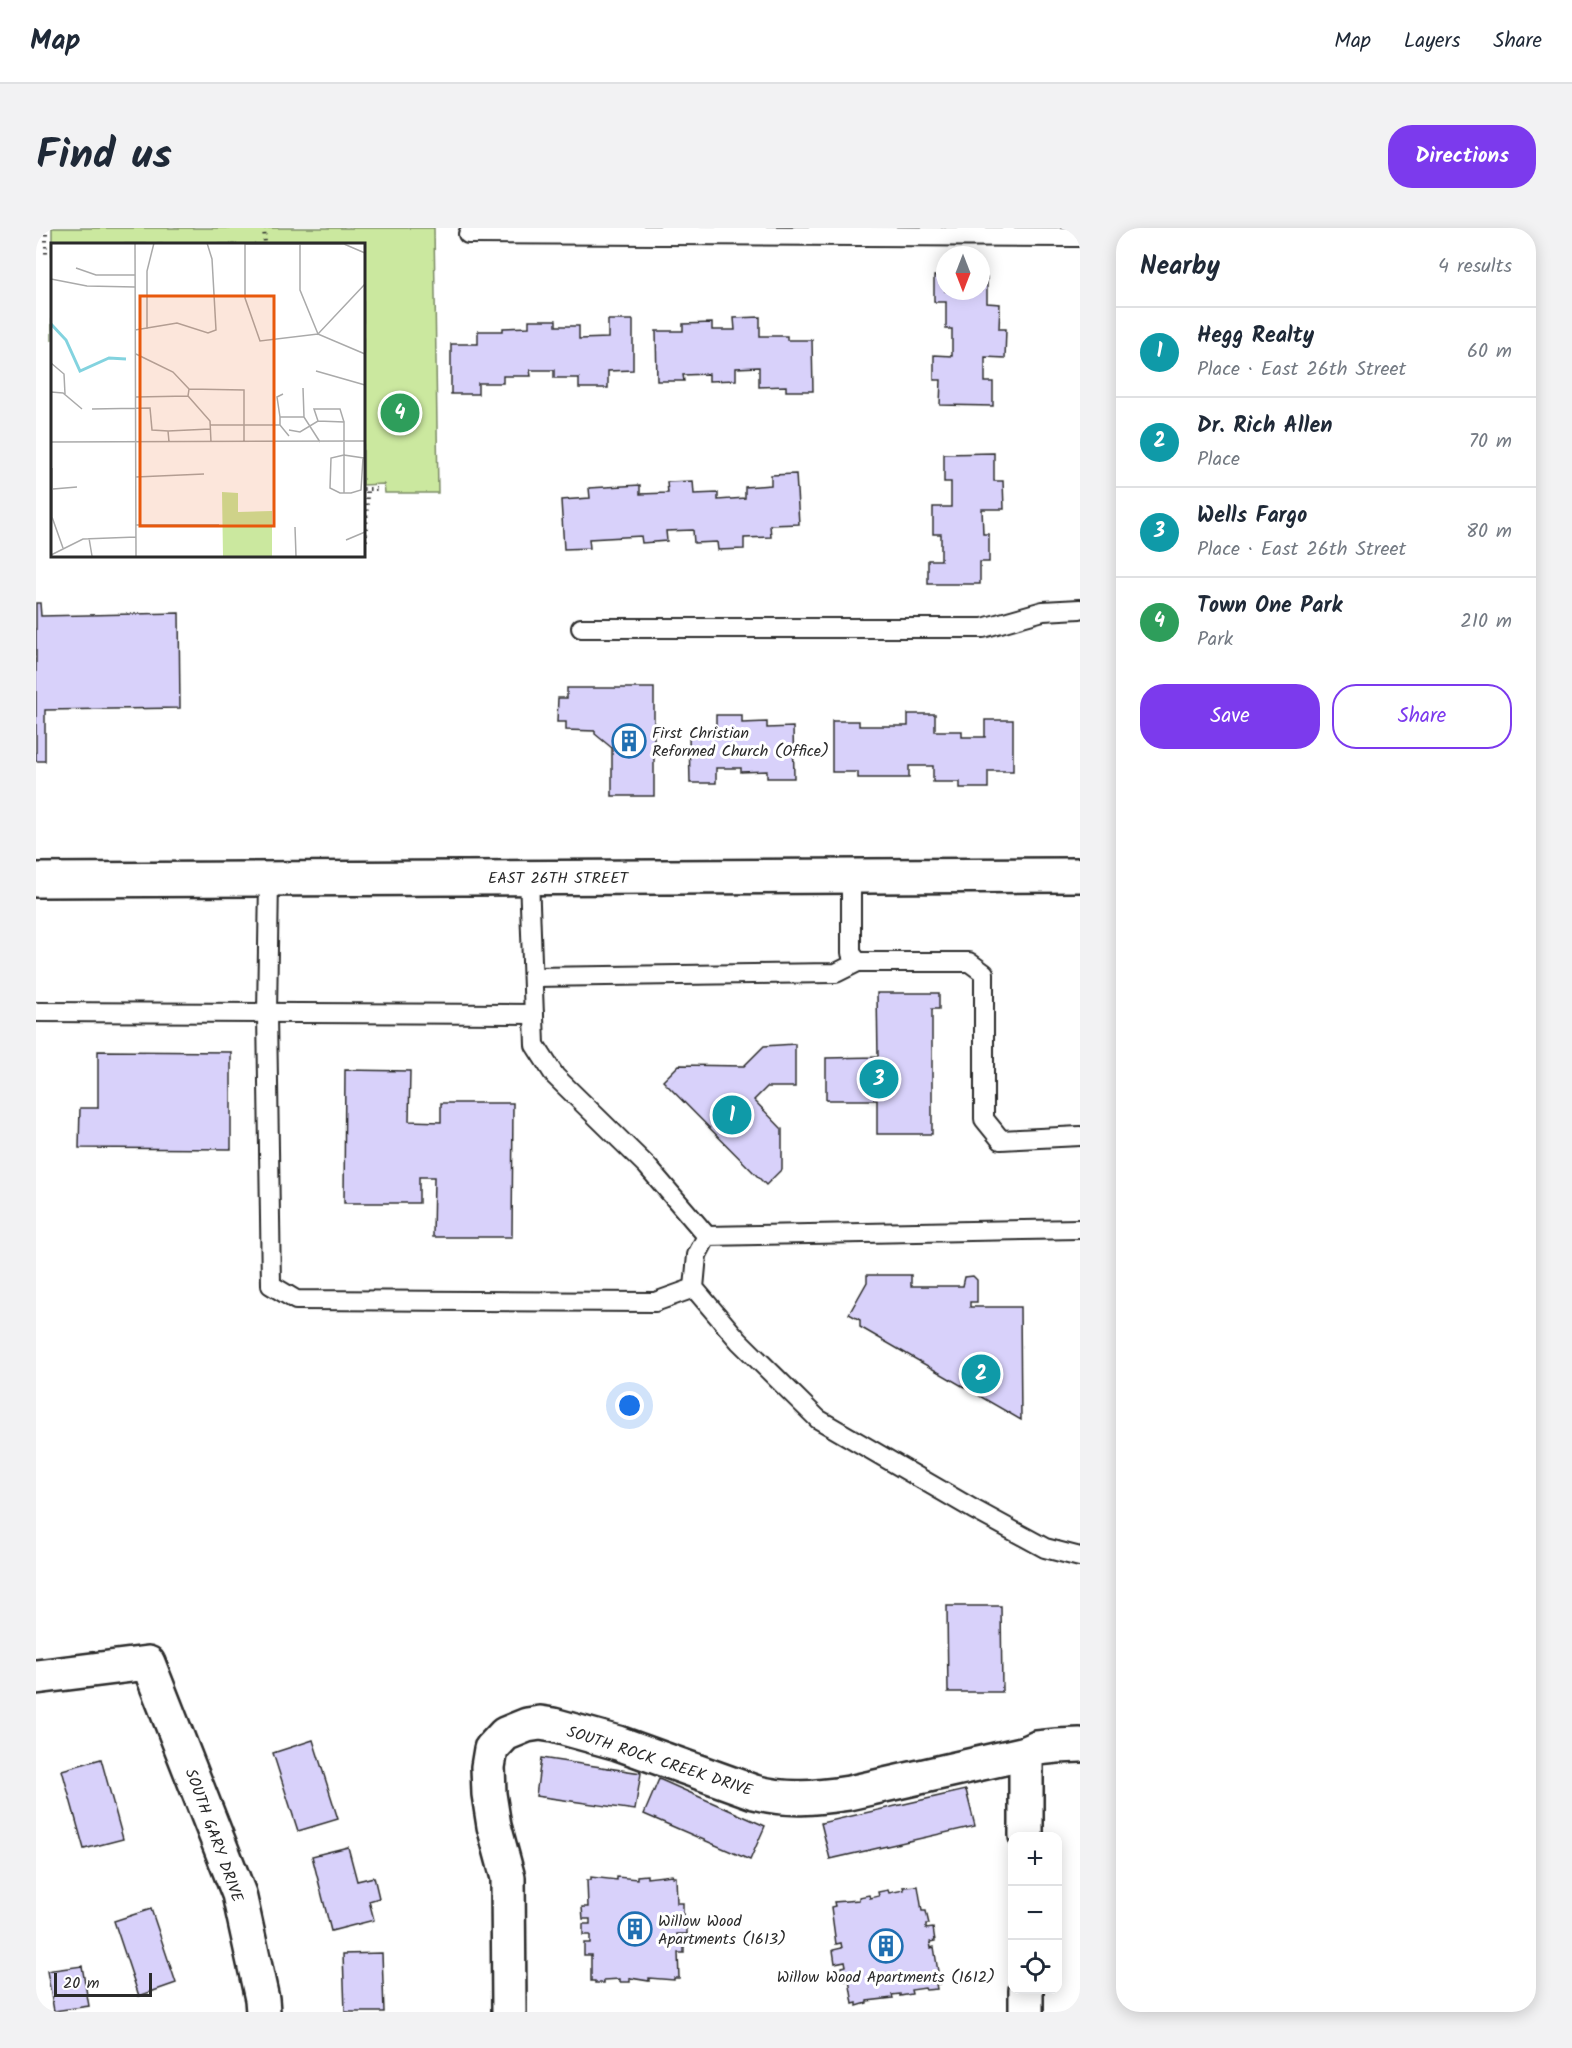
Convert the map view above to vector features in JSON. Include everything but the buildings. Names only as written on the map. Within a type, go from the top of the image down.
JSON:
[{"type":"street","name":"EAST 26TH STREET","points":[[36,880],[1080,875]]},
{"type":"street","name":"SOUTH GARY DRIVE","points":[[36,1677],[148,1663],[239,1894],[263,2012]]},
{"type":"street","name":"SOUTH ROCK CREEK DRIVE","points":[[509,2012],[508,1878],[494,1826],[488,1767],[491,1749],[505,1734],[526,1725],[540,1723],[553,1725],[618,1743],[754,1792],[792,1799],[849,1793],[1026,1753],[1037,1748],[1080,1745]]},
{"type":"street","points":[[1026,1753],[1026,1832]]},
{"type":"street","points":[[1026,1994],[1026,2012]]},
{"type":"lane","points":[[468,234],[1080,237]]},
{"type":"lane","points":[[581,628],[983,628],[1043,611],[1080,609]]},
{"type":"lane","points":[[851,876],[851,953],[858,962]]},
{"type":"lane","points":[[529,877],[535,1045],[555,1076],[647,1166],[707,1236]]},
{"type":"lane","points":[[269,879],[267,1014],[271,1285],[296,1300],[655,1302],[694,1288]]},
{"type":"lane","points":[[533,977],[836,973],[858,962],[969,962],[984,973],[984,1119],[1001,1140],[1080,1136]]},
{"type":"lane","points":[[36,1012],[534,1014]]},
{"type":"lane","points":[[707,1236],[1080,1228]]},
{"type":"lane","points":[[707,1236],[697,1255],[694,1288],[739,1341],[818,1419],[1045,1548],[1080,1557]]},
{"type":"path","points":[[46,228],[46,256]]},
{"type":"path","points":[[264,228],[266,243]]},
{"type":"path","points":[[366,541],[365,489],[380,489]]},
{"type":"green space","points":[[52,228],[434,228],[438,493],[385,493],[384,484],[364,485],[364,243],[52,243]]},
{"type":"place","name":"Town One Park","points":[[400,413]]},
{"type":"place","name":"First Christian Reformed Church (Office)","points":[[629,741]]},
{"type":"place","name":"Wells Fargo","points":[[879,1079]]},
{"type":"place","name":"Hegg Realty","points":[[732,1115]]},
{"type":"place","name":"Dr. Rich Allen","points":[[981,1374]]},
{"type":"place","name":"Willow Wood Apartments (1613)","points":[[635,1929]]},
{"type":"place","name":"Willow Wood Apartments (1612)","points":[[886,1946]]}]
